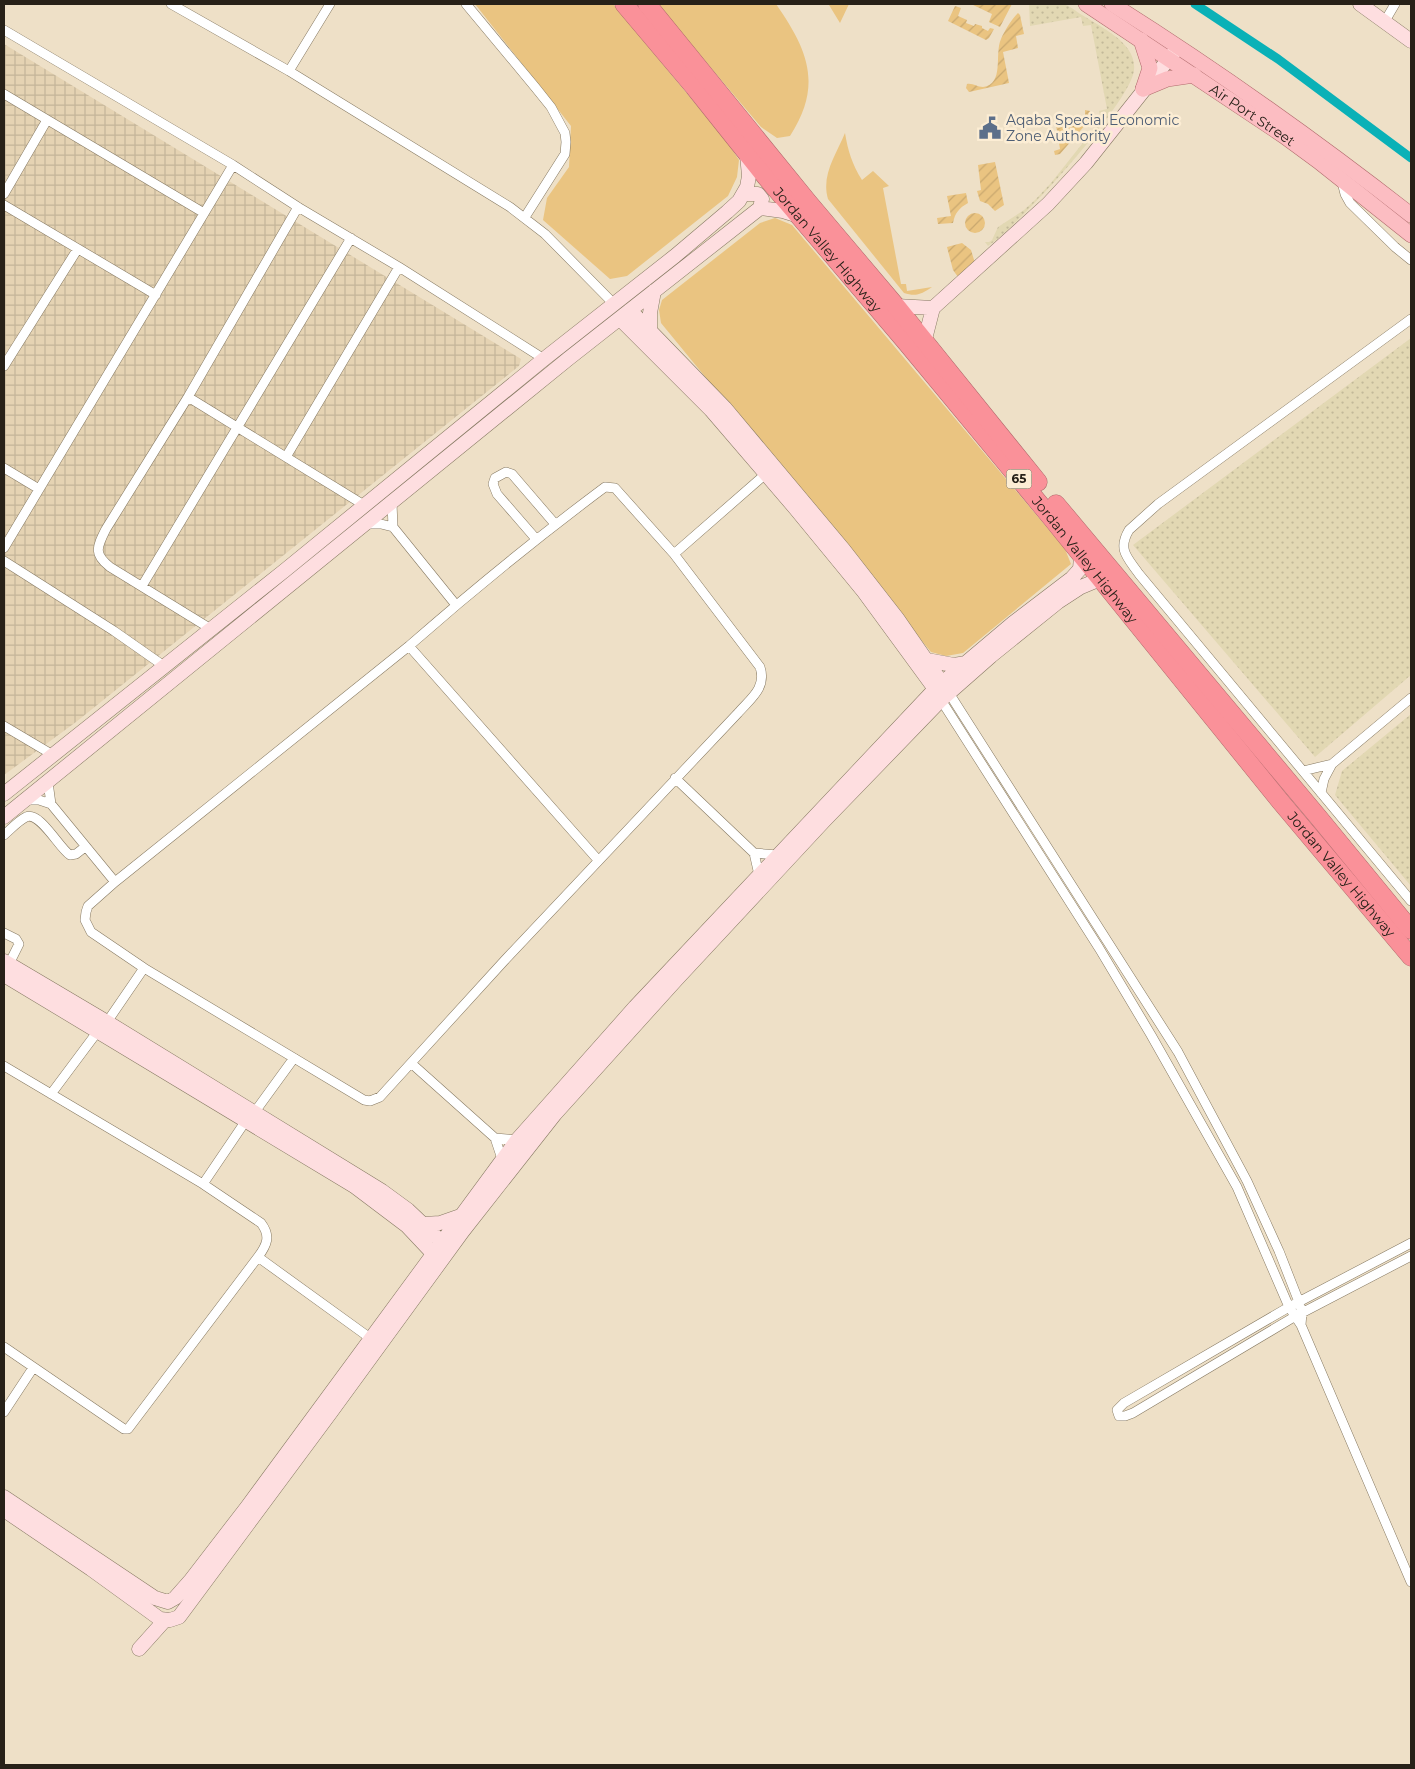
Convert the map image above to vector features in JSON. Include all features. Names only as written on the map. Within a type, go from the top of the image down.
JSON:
[{"type":"highway","name":"Jordan Valley Highway","points":[[624,4],[747,154],[777,177],[799,216],[1320,818],[1411,930]]},
{"type":"highway","name":"Jordan Valley Highway","points":[[647,4],[777,177],[896,306],[1058,516],[1081,556],[1411,957]]},
{"type":"main road","name":"Air Port Street","points":[[1086,4],[1248,111],[1341,179],[1411,235]]},
{"type":"main road","name":"Air Port Street","points":[[1112,4],[1178,46],[1276,114],[1411,215]]},
{"type":"main road","points":[[1141,40],[1150,68],[1144,89]]},
{"type":"main road","points":[[1144,89],[1167,79],[1194,75]]},
{"type":"street","points":[[171,4],[289,72],[525,217],[614,304]]},
{"type":"street","points":[[289,72],[330,4]]},
{"type":"street","points":[[466,4],[551,107],[565,133],[565,154],[525,217]]},
{"type":"street","points":[[1360,4],[1411,41]]},
{"type":"street","points":[[1384,21],[1395,4]]},
{"type":"street","points":[[4,30],[233,165],[544,359]]},
{"type":"street","points":[[924,343],[933,308],[1048,204],[1086,163],[1169,60],[1178,46]]},
{"type":"street","points":[[4,94],[204,213]]},
{"type":"street","points":[[4,194],[47,120]]},
{"type":"street","points":[[4,794],[269,583],[727,212],[744,194],[749,176],[747,154]]},
{"type":"street","points":[[4,548],[233,165]]},
{"type":"street","points":[[1341,179],[1345,194],[1350,203],[1411,260]]},
{"type":"street","points":[[4,817],[83,751],[600,334],[760,208],[762,199],[758,194],[744,194]]},
{"type":"street","points":[[4,205],[77,250],[156,295]]},
{"type":"street","points":[[211,629],[103,562],[99,557],[98,546],[188,397],[298,207]]},
{"type":"street","points":[[760,208],[799,216]]},
{"type":"street","points":[[142,586],[351,238]]},
{"type":"street","points":[[5,359],[77,250]]},
{"type":"street","points":[[286,457],[399,267]]},
{"type":"street","points":[[650,330],[650,313],[654,291]]},
{"type":"street","points":[[896,306],[933,308]]},
{"type":"street","points":[[625,314],[650,330],[725,408],[864,592],[925,666],[1178,1052],[1247,1181],[1279,1251],[1299,1302],[1298,1315],[1301,1325],[1411,1582]]},
{"type":"street","points":[[625,314],[636,334],[770,470]]},
{"type":"street","points":[[1411,319],[1158,504],[1129,530],[1124,542],[1124,554],[1139,574],[1411,901]]},
{"type":"street","points":[[600,334],[617,332],[636,334]]},
{"type":"street","points":[[188,397],[364,505]]},
{"type":"street","points":[[4,468],[39,489]]},
{"type":"street","points":[[674,554],[770,470]]},
{"type":"street","points":[[536,539],[497,494],[493,484],[495,478],[506,472],[512,474],[555,524]]},
{"type":"street","points":[[605,487],[612,487],[674,554],[760,667],[763,681],[760,688],[490,975],[380,1097],[370,1101],[364,1100],[144,968],[91,932],[86,920],[88,906],[115,882],[409,646],[536,539],[605,487]]},
{"type":"street","points":[[392,503],[393,527],[456,605]]},
{"type":"street","points":[[366,524],[381,524],[393,527]]},
{"type":"street","points":[[139,1648],[170,1620],[179,1617],[189,1605],[437,1257],[554,1114],[831,814],[966,663],[1072,578],[1080,569],[1081,556]]},
{"type":"street","points":[[4,561],[114,631],[164,666]]},
{"type":"street","points":[[446,1245],[461,1216],[517,1140],[635,1007],[920,703],[942,691],[991,656],[1058,602],[1088,584],[1102,580]]},
{"type":"street","points":[[269,583],[282,592]]},
{"type":"street","points":[[409,646],[598,860]]},
{"type":"street","points":[[925,666],[966,663]]},
{"type":"street","points":[[920,703],[925,666]]},
{"type":"street","points":[[942,691],[1151,1035],[1237,1187],[1289,1307],[1298,1315]]},
{"type":"street","points":[[1321,792],[1324,779],[1332,764],[1411,698]]},
{"type":"street","points":[[4,726],[53,755]]},
{"type":"street","points":[[1303,771],[1332,764]]},
{"type":"street","points":[[675,778],[754,853],[759,875]]},
{"type":"street","points":[[48,782],[51,804],[115,882]]},
{"type":"street","points":[[25,800],[39,800],[51,804]]},
{"type":"street","points":[[4,835],[27,817],[32,816],[40,820],[70,855],[76,854],[85,847]]},
{"type":"street","points":[[754,853],[777,856]]},
{"type":"street","points":[[1378,889],[1392,878]]},
{"type":"street","points":[[4,933],[16,939],[19,944],[5,967],[250,1117],[354,1186],[407,1226],[437,1257]]},
{"type":"street","points":[[51,1094],[144,968]]},
{"type":"street","points":[[203,1184],[294,1058]]},
{"type":"street","points":[[411,1063],[495,1138],[502,1159]]},
{"type":"street","points":[[4,1066],[203,1184],[261,1223],[266,1229],[268,1237],[267,1245],[128,1429],[124,1429],[4,1348]]},
{"type":"street","points":[[250,1117],[382,1191],[424,1224],[446,1245]]},
{"type":"street","points":[[495,1138],[517,1140]]},
{"type":"street","points":[[424,1224],[440,1223],[461,1216]]},
{"type":"street","points":[[418,1238],[422,1269]]},
{"type":"street","points":[[1411,1243],[1289,1307],[1124,1403],[1117,1410],[1119,1416],[1133,1413],[1298,1315],[1411,1256]]},
{"type":"street","points":[[258,1257],[370,1338]]},
{"type":"street","points":[[4,1496],[150,1595],[168,1602],[175,1598],[190,1581],[247,1507],[422,1269],[437,1257]]},
{"type":"street","points":[[4,1412],[33,1368]]},
{"type":"street","points":[[4,1510],[160,1619],[170,1620]]},
{"type":"street","points":[[168,1602],[170,1620]]},
{"type":"shaded area","points":[[475,4],[613,4],[727,142],[739,160],[737,177],[728,196],[627,276],[610,279],[543,220],[547,198],[569,167],[571,126]]},
{"type":"shaded area","points":[[657,4],[776,4],[796,37],[803,53],[809,84],[800,118],[790,136],[777,138],[761,127]]},
{"type":"shaded area","points":[[849,4],[840,23],[829,5]]},
{"type":"shaded area","points":[[971,4],[1012,4],[1000,27],[989,22],[992,14]]},
{"type":"shaded area","points":[[955,6],[961,8],[958,16],[967,20],[966,23],[982,26],[982,28],[988,31],[990,28],[994,29],[989,38],[986,40],[948,21]]},
{"type":"shaded area","points":[[1018,13],[1024,34],[1016,36],[1018,48],[1003,52],[1009,83],[969,92],[966,88],[967,84],[983,87],[990,85],[994,80],[997,74],[1001,39],[1008,25]]},
{"type":"shaded area","points":[[4,44],[521,359],[519,366],[76,722],[4,775]]},
{"type":"shaded area","points":[[1085,110],[1090,111],[1086,124],[1060,154],[1055,155],[1054,151],[1060,149],[1056,125],[1085,118]]},
{"type":"shaded area","points":[[845,133],[851,157],[862,180],[873,171],[889,186],[883,188],[901,284],[906,284],[907,291],[932,287],[922,293],[912,295],[904,293],[828,199],[826,182],[828,173]]},
{"type":"shaded area","points":[[995,162],[1004,205],[995,211],[988,204],[980,201],[977,191],[981,190],[978,165]]},
{"type":"shaded area","points":[[966,193],[968,203],[958,211],[953,223],[938,224],[937,218],[951,216],[947,196]]},
{"type":"shaded area","points":[[975,213],[982,216],[985,223],[982,230],[975,233],[968,230],[965,223],[968,216]]},
{"type":"shaded area","points":[[775,218],[792,225],[1065,549],[1071,564],[963,653],[946,656],[931,652],[661,323],[659,310],[662,300],[760,223]]},
{"type":"shaded area","points":[[962,243],[971,250],[975,263],[958,277],[953,270],[947,247]]},
{"type":"sand","points":[[1055,3],[1070,7],[1117,37],[1130,52],[1134,70],[1128,86],[1114,108],[1071,163],[1022,216],[988,246],[985,242],[992,240],[998,227],[1024,210],[1051,183],[1101,120],[1099,111],[1107,109],[1091,25],[1083,26],[1081,17],[1030,26],[1029,4]]},
{"type":"sand","points":[[1411,338],[1411,675],[1315,757],[1133,545]]},
{"type":"sand","points":[[1411,714],[1411,886],[1335,795],[1342,771]]},
{"type":"waterway","points":[[1195,4],[1278,59],[1411,158]]},
{"type":"place","name":"Aqaba Special Economic Zone Authority","points":[[990,128]]}]
